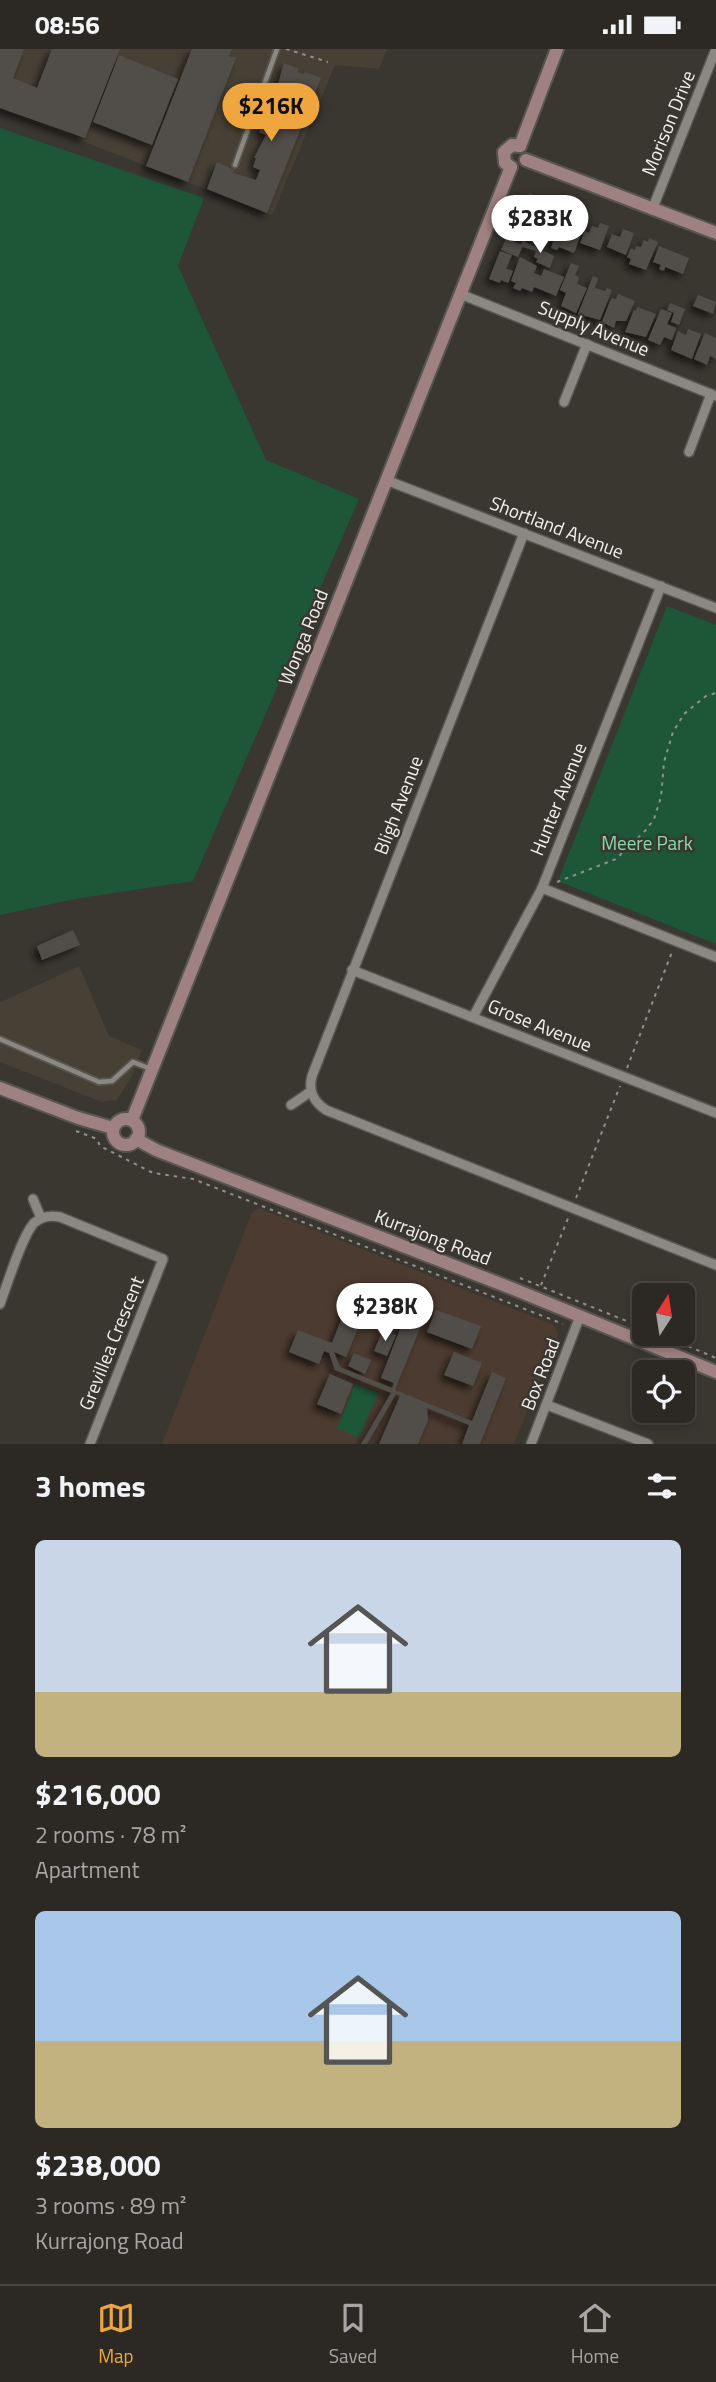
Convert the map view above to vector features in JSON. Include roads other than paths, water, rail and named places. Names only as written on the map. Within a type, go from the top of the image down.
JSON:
[{"type":"street","points":[[520,146],[557,49]]},
{"type":"street","name":"Morison Drive","points":[[652,211],[713,67],[716,49]]},
{"type":"street","points":[[512,145],[520,146],[525,151],[526,160],[518,168],[511,167],[505,163],[504,152],[512,145]]},
{"type":"street","points":[[526,160],[652,211],[716,233]]},
{"type":"street","name":"Wonga Road","points":[[132,1120],[511,167]]},
{"type":"street","name":"Supply Avenue","points":[[460,293],[713,395]]},
{"type":"street","points":[[564,402],[587,344]]},
{"type":"street","points":[[689,452],[713,395]]},
{"type":"street","name":"Shortland Avenue","points":[[386,480],[716,608]]},
{"type":"street","name":"Bligh Avenue","points":[[310,1092],[312,1076],[352,970],[524,533]]},
{"type":"street","name":"Hunter Avenue","points":[[473,1017],[542,888],[661,586]]},
{"type":"street","points":[[542,888],[716,957]]},
{"type":"street","name":"Grose Avenue","points":[[352,970],[716,1113]]},
{"type":"street","points":[[0,1089],[113,1128]]},
{"type":"street","points":[[291,1105],[310,1092],[318,1105],[326,1110],[716,1265]]},
{"type":"street","points":[[120,1120],[132,1120],[139,1131],[136,1139],[128,1145],[121,1144],[114,1138],[113,1128],[120,1120]]},
{"type":"street","name":"Kurrajong Road","points":[[136,1139],[156,1150],[716,1372]]},
{"type":"street","points":[[0,1304],[29,1231],[41,1218],[33,1199]]},
{"type":"street","name":"Grevillea Crescent","points":[[41,1218],[60,1217],[163,1259],[90,1444]]},
{"type":"street","name":"Box Road","points":[[531,1444],[580,1316]]},
{"type":"street","points":[[547,1405],[648,1444]]},
{"type":"lane","points":[[235,166],[277,49]]},
{"type":"lane","points":[[0,1039],[99,1081],[112,1081],[133,1062],[152,1069]]},
{"type":"park label","name":"Meere Park","points":[[647,843]]}]
